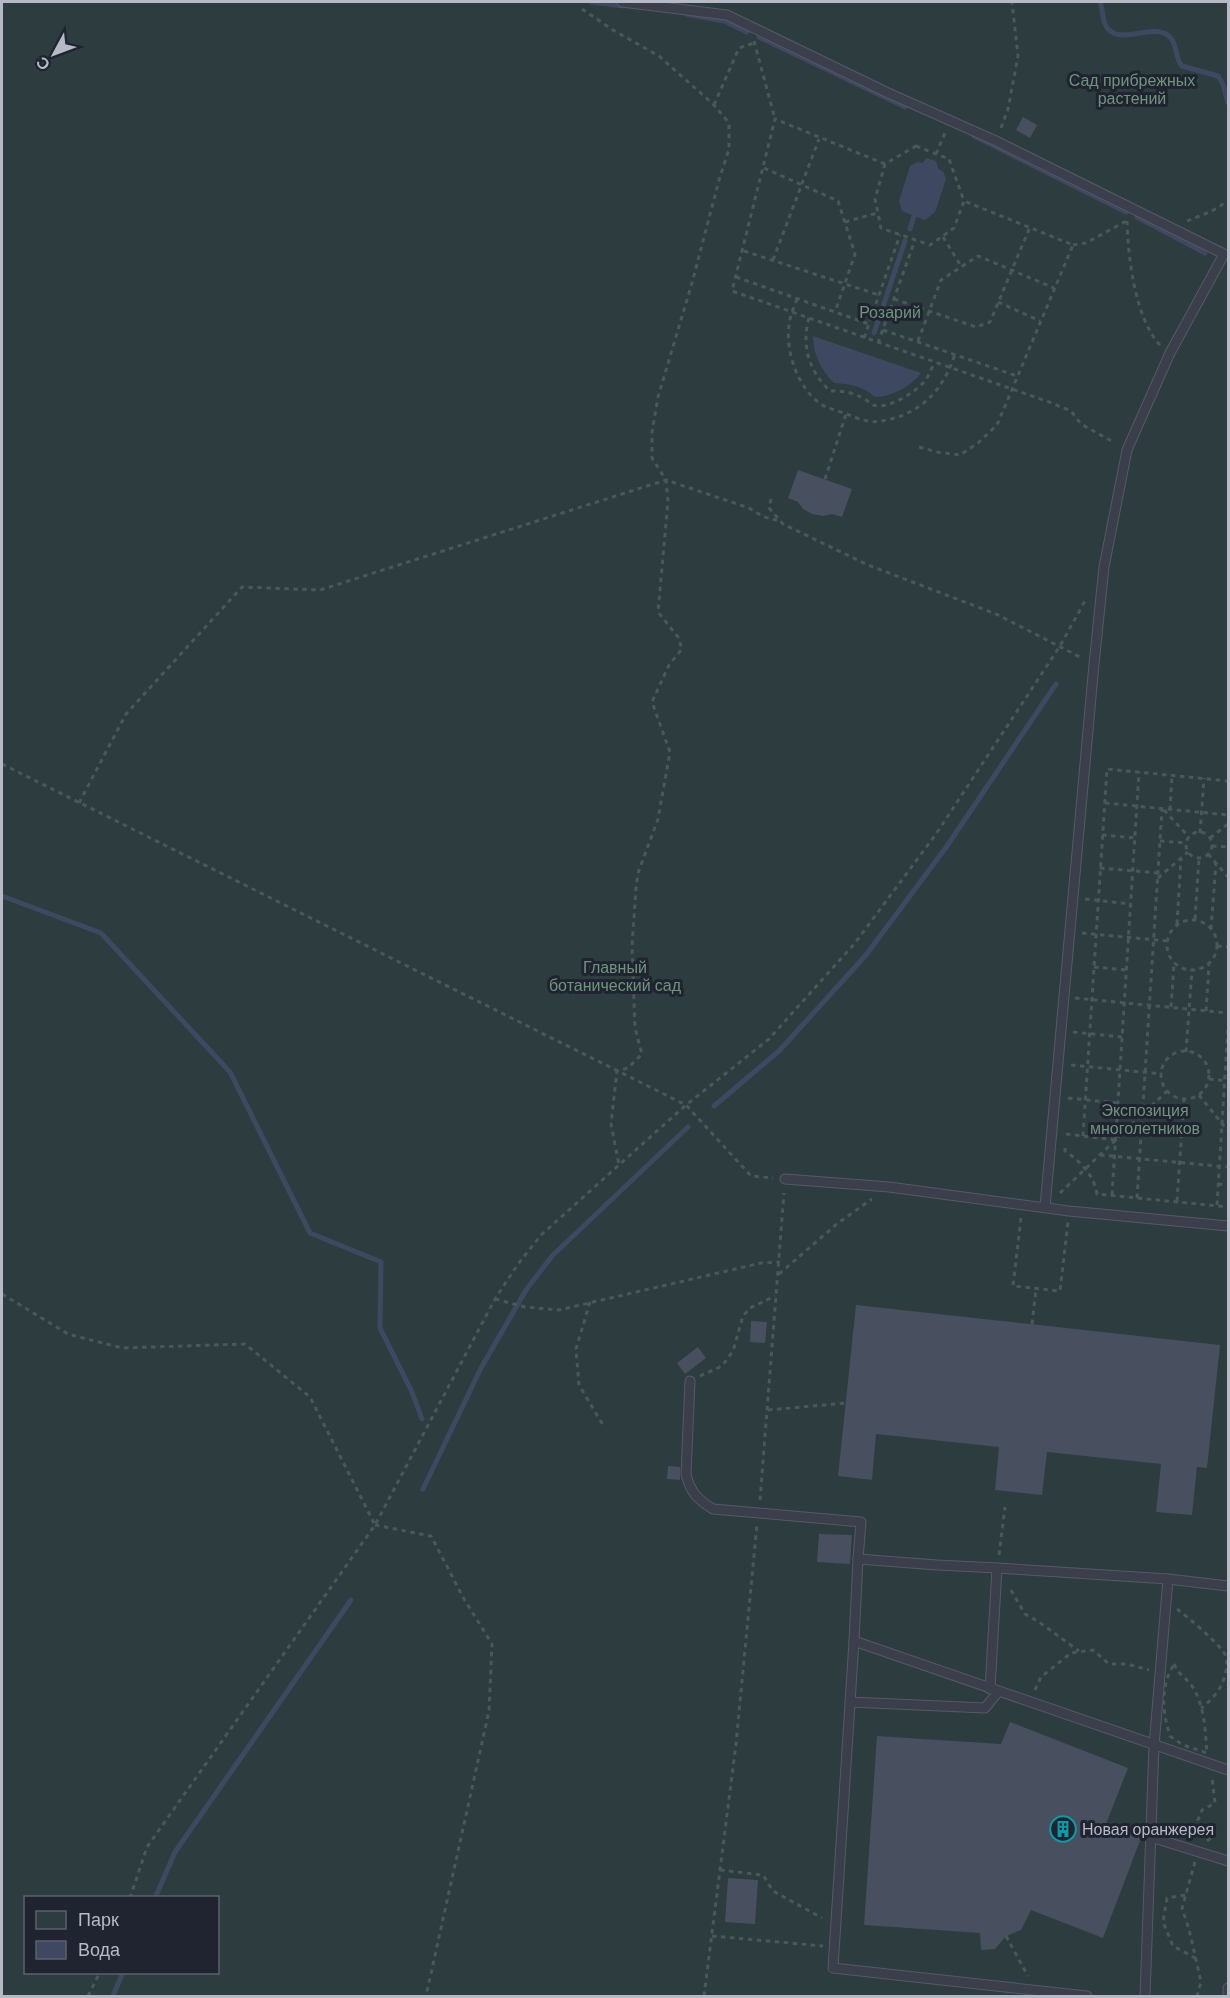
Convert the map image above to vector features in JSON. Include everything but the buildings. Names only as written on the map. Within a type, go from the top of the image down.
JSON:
[{"type":"lane","points":[[622,2],[727,15],[886,92],[996,141],[1224,254],[1170,352],[1128,450],[1104,567],[1045,1208]]},
{"type":"lane","points":[[785,1179],[889,1187],[1069,1211],[1228,1226]]},
{"type":"lane","points":[[690,1381],[686,1474],[689,1486],[698,1500],[713,1509],[861,1522],[833,1968],[1087,1996]]},
{"type":"lane","points":[[858,1558],[1168,1579],[1228,1586]]},
{"type":"lane","points":[[850,1702],[985,1708],[994,1691],[997,1568]]},
{"type":"lane","points":[[1145,1996],[1154,1746],[1168,1579]]},
{"type":"lane","points":[[854,1641],[1228,1770]]},
{"type":"lane","points":[[1151,1837],[1228,1861]]},
{"type":"lane","points":[[1228,1988],[1228,1996]]},
{"type":"path","points":[[996,141],[1008,109],[1018,56],[1012,2]]},
{"type":"path","points":[[582,9],[659,56],[714,105],[729,123],[729,149],[658,397],[652,432],[652,458],[666,480],[668,501],[658,612],[678,637],[682,649],[669,664],[652,702],[670,752],[658,819],[638,873],[636,888],[632,946],[634,1028],[642,1054],[628,1068],[617,1071]]},
{"type":"path","points":[[751,28],[775,119],[744,251],[732,291],[1071,411],[1081,424],[1128,450]]},
{"type":"path","points":[[714,105],[739,48],[754,43]]},
{"type":"path","points":[[775,119],[885,164]]},
{"type":"path","points":[[936,154],[944,133]]},
{"type":"path","points":[[773,260],[819,138]]},
{"type":"path","points":[[916,146],[936,154],[949,159],[964,201],[954,228],[930,245],[881,228],[875,199],[885,164],[916,146]]},
{"type":"path","points":[[764,168],[838,201],[855,254],[835,312]]},
{"type":"path","points":[[964,201],[1073,245],[1086,243],[1127,221],[1128,248],[1137,294],[1149,332],[1159,345],[1170,352]]},
{"type":"path","points":[[1172,229],[1228,201]]},
{"type":"path","points":[[845,222],[877,213]]},
{"type":"path","points":[[894,299],[976,327],[990,322],[1030,227]]},
{"type":"path","points":[[864,338],[900,234]]},
{"type":"path","points":[[943,237],[961,266]]},
{"type":"path","points":[[878,343],[915,240]]},
{"type":"path","points":[[919,447],[960,455],[978,443],[997,425],[1073,245]]},
{"type":"path","points":[[744,251],[879,295]]},
{"type":"path","points":[[918,341],[940,280],[978,256],[1054,288]]},
{"type":"path","points":[[736,277],[869,324]]},
{"type":"path","points":[[797,299],[788,327],[789,349],[802,382],[823,406],[868,421],[884,421],[902,415],[919,407],[935,394],[950,369],[955,354]]},
{"type":"path","points":[[998,302],[1040,321]]},
{"type":"path","points":[[809,318],[805,332],[809,361],[815,373],[830,391],[856,394],[873,405],[897,401],[911,394],[925,382],[934,363]]},
{"type":"path","points":[[883,330],[1017,376]]},
{"type":"path","points":[[825,479],[846,414]]},
{"type":"path","points":[[79,803],[126,714],[242,587],[320,590],[666,480],[780,521]]},
{"type":"path","points":[[771,499],[769,508],[783,524],[868,565],[996,614],[1094,664]]},
{"type":"path","points":[[131,1896],[147,1847],[375,1525],[495,1299],[518,1264],[541,1235],[686,1105],[769,1040],[855,943],[936,834],[1060,646],[1088,597]]},
{"type":"path","points":[[2,764],[686,1105],[751,1176],[785,1179],[759,1514],[736,1744],[704,1996]]},
{"type":"path","points":[[1083,1136],[1107,769],[1228,781]]},
{"type":"path","points":[[1112,1195],[1139,772]]},
{"type":"path","points":[[1170,810],[1172,775]]},
{"type":"path","points":[[1200,832],[1204,778]]},
{"type":"path","points":[[1104,803],[1228,815]]},
{"type":"path","points":[[1162,809],[1190,837]]},
{"type":"path","points":[[1137,1198],[1162,809]]},
{"type":"path","points":[[1210,838],[1228,824]]},
{"type":"path","points":[[1188,852],[1187,843],[1190,837],[1200,832],[1205,834],[1210,838],[1212,846],[1208,854],[1199,858]]},
{"type":"path","points":[[1102,835],[1135,838]]},
{"type":"path","points":[[1160,841],[1187,843]]},
{"type":"path","points":[[1212,846],[1228,847]]},
{"type":"path","points":[[1188,852],[1199,858]]},
{"type":"path","points":[[1158,878],[1188,852]]},
{"type":"path","points":[[1208,854],[1228,878]]},
{"type":"path","points":[[1177,924],[1181,858]]},
{"type":"path","points":[[1195,919],[1199,858]]},
{"type":"path","points":[[1211,929],[1216,863]]},
{"type":"path","points":[[1100,868],[1158,873]]},
{"type":"path","points":[[1084,899],[1131,904]]},
{"type":"path","points":[[1188,919],[1195,919],[1204,922],[1215,933],[1217,946],[1215,956],[1204,968],[1192,970],[1180,968],[1169,956],[1167,941],[1169,933],[1177,924],[1188,919]]},
{"type":"path","points":[[1082,933],[1167,941]]},
{"type":"path","points":[[1217,946],[1228,947]]},
{"type":"path","points":[[1171,1007],[1174,963]]},
{"type":"path","points":[[1206,1011],[1209,963]]},
{"type":"path","points":[[1094,967],[1126,970]]},
{"type":"path","points":[[1186,1052],[1192,970]]},
{"type":"path","points":[[1075,998],[1228,1013]]},
{"type":"path","points":[[1217,1205],[1227,1081],[1228,1026]]},
{"type":"path","points":[[1072,1032],[1122,1037]]},
{"type":"path","points":[[1186,1052],[1196,1054],[1204,1060],[1209,1079],[1199,1095],[1184,1099],[1167,1091],[1162,1082],[1162,1074],[1168,1058],[1176,1053],[1186,1052]]},
{"type":"path","points":[[1070,1065],[1162,1074]]},
{"type":"path","points":[[617,1071],[611,1124],[619,1165]]},
{"type":"path","points":[[1209,1079],[1227,1081]]},
{"type":"path","points":[[1045,1208],[1167,1091]]},
{"type":"path","points":[[1199,1095],[1228,1131]]},
{"type":"path","points":[[1068,1098],[1118,1103]]},
{"type":"path","points":[[1177,1202],[1184,1099]]},
{"type":"path","points":[[1223,1114],[1228,1114]]},
{"type":"path","points":[[1066,1134],[1116,1140]]},
{"type":"path","points":[[1065,1150],[1085,1168],[1094,1180],[1098,1194],[1228,1207]]},
{"type":"path","points":[[1100,1155],[1228,1167]]},
{"type":"path","points":[[1218,1184],[1228,1185]]},
{"type":"path","points":[[778,1276],[838,1223],[889,1187]]},
{"type":"path","points":[[1022,1205],[1013,1286],[1036,1289],[1060,1291],[1069,1211]]},
{"type":"path","points":[[495,1299],[525,1307],[559,1310],[761,1263],[780,1262]]},
{"type":"path","points":[[1032,1324],[1036,1289]]},
{"type":"path","points":[[2,1294],[68,1334],[122,1348],[244,1344],[310,1396],[375,1525]]},
{"type":"path","points":[[690,1381],[722,1366],[733,1351],[744,1316],[750,1308],[776,1296]]},
{"type":"path","points":[[590,1302],[576,1349],[579,1385],[603,1425]]},
{"type":"path","points":[[768,1410],[846,1403]]},
{"type":"path","points":[[997,1568],[1005,1506]]},
{"type":"path","points":[[375,1525],[431,1536],[464,1599],[492,1644],[489,1711],[426,1996]]},
{"type":"path","points":[[1004,1596],[1016,1585]]},
{"type":"path","points":[[1011,1590],[1025,1614],[1079,1651]]},
{"type":"path","points":[[1173,1615],[1175,1608],[1226,1656],[1228,1669],[1223,1685],[1216,1698],[1201,1708]]},
{"type":"path","points":[[1034,1692],[1041,1677],[1071,1653],[1079,1651],[1093,1650],[1109,1664],[1127,1664],[1149,1671]]},
{"type":"path","points":[[1174,1655],[1174,1664],[1179,1674],[1192,1685],[1201,1708],[1207,1753],[1183,1745],[1170,1736],[1163,1713],[1166,1679],[1174,1664]]},
{"type":"path","points":[[1148,1679],[1149,1664]]},
{"type":"path","points":[[1197,1996],[1201,1982],[1190,1929],[1182,1908],[1198,1851],[1211,1838],[1202,1830],[1198,1820],[1202,1810],[1215,1803],[1212,1776]]},
{"type":"path","points":[[720,1870],[763,1875],[773,1891],[821,1918],[836,1922]]},
{"type":"path","points":[[1185,1895],[1167,1898],[1163,1922],[1173,1946],[1197,1959]]},
{"type":"path","points":[[1006,1935],[1036,1991]]},
{"type":"path","points":[[712,1936],[834,1947]]},
{"type":"path","points":[[88,1996],[99,1974]]},
{"type":"green space","name":"Главный ботанический сад","points":[[2,2],[1228,2],[1228,1996],[2,1996]]},
{"type":"water","points":[[927,158],[936,161],[946,179],[935,212],[925,220],[902,211],[899,201],[910,166],[918,162],[922,163]]},
{"type":"water","points":[[813,336],[921,373],[901,390],[881,397],[875,397],[856,386],[834,383],[825,373],[819,361],[814,349]]},
{"type":"waterway","points":[[591,2],[624,6]]},
{"type":"waterway","points":[[1100,2],[1105,24],[1110,31],[1124,35],[1150,32],[1166,34],[1172,40],[1182,66],[1218,76],[1223,84],[1228,103]]},
{"type":"waterway","points":[[686,14],[724,21],[747,32]]},
{"type":"waterway","points":[[759,37],[905,107]]},
{"type":"waterway","points":[[974,136],[1126,212]]},
{"type":"waterway","points":[[910,229],[914,216]]},
{"type":"waterway","points":[[1137,217],[1205,253]]},
{"type":"waterway","points":[[874,333],[905,241]]},
{"type":"waterway","points":[[714,1106],[779,1051],[866,955],[947,846],[1056,684]]},
{"type":"waterway","points":[[2,896],[101,933],[230,1072],[310,1233],[381,1262],[380,1328],[412,1392],[422,1419]]},
{"type":"waterway","points":[[423,1489],[481,1368],[526,1290],[552,1256],[688,1127]]},
{"type":"waterway","points":[[156,1896],[175,1852],[351,1600]]},
{"type":"waterway","points":[[113,1996],[122,1974]]},
{"type":"place","name":"Новая оранжерея","points":[[1063,1829]]},
{"type":"park label","name":"Сад прибрежных растений","points":[[1132,89]]},
{"type":"park label","name":"Розарий","points":[[890,312]]},
{"type":"park label","name":"Экспозиция многолетников","points":[[1145,1119]]}]
